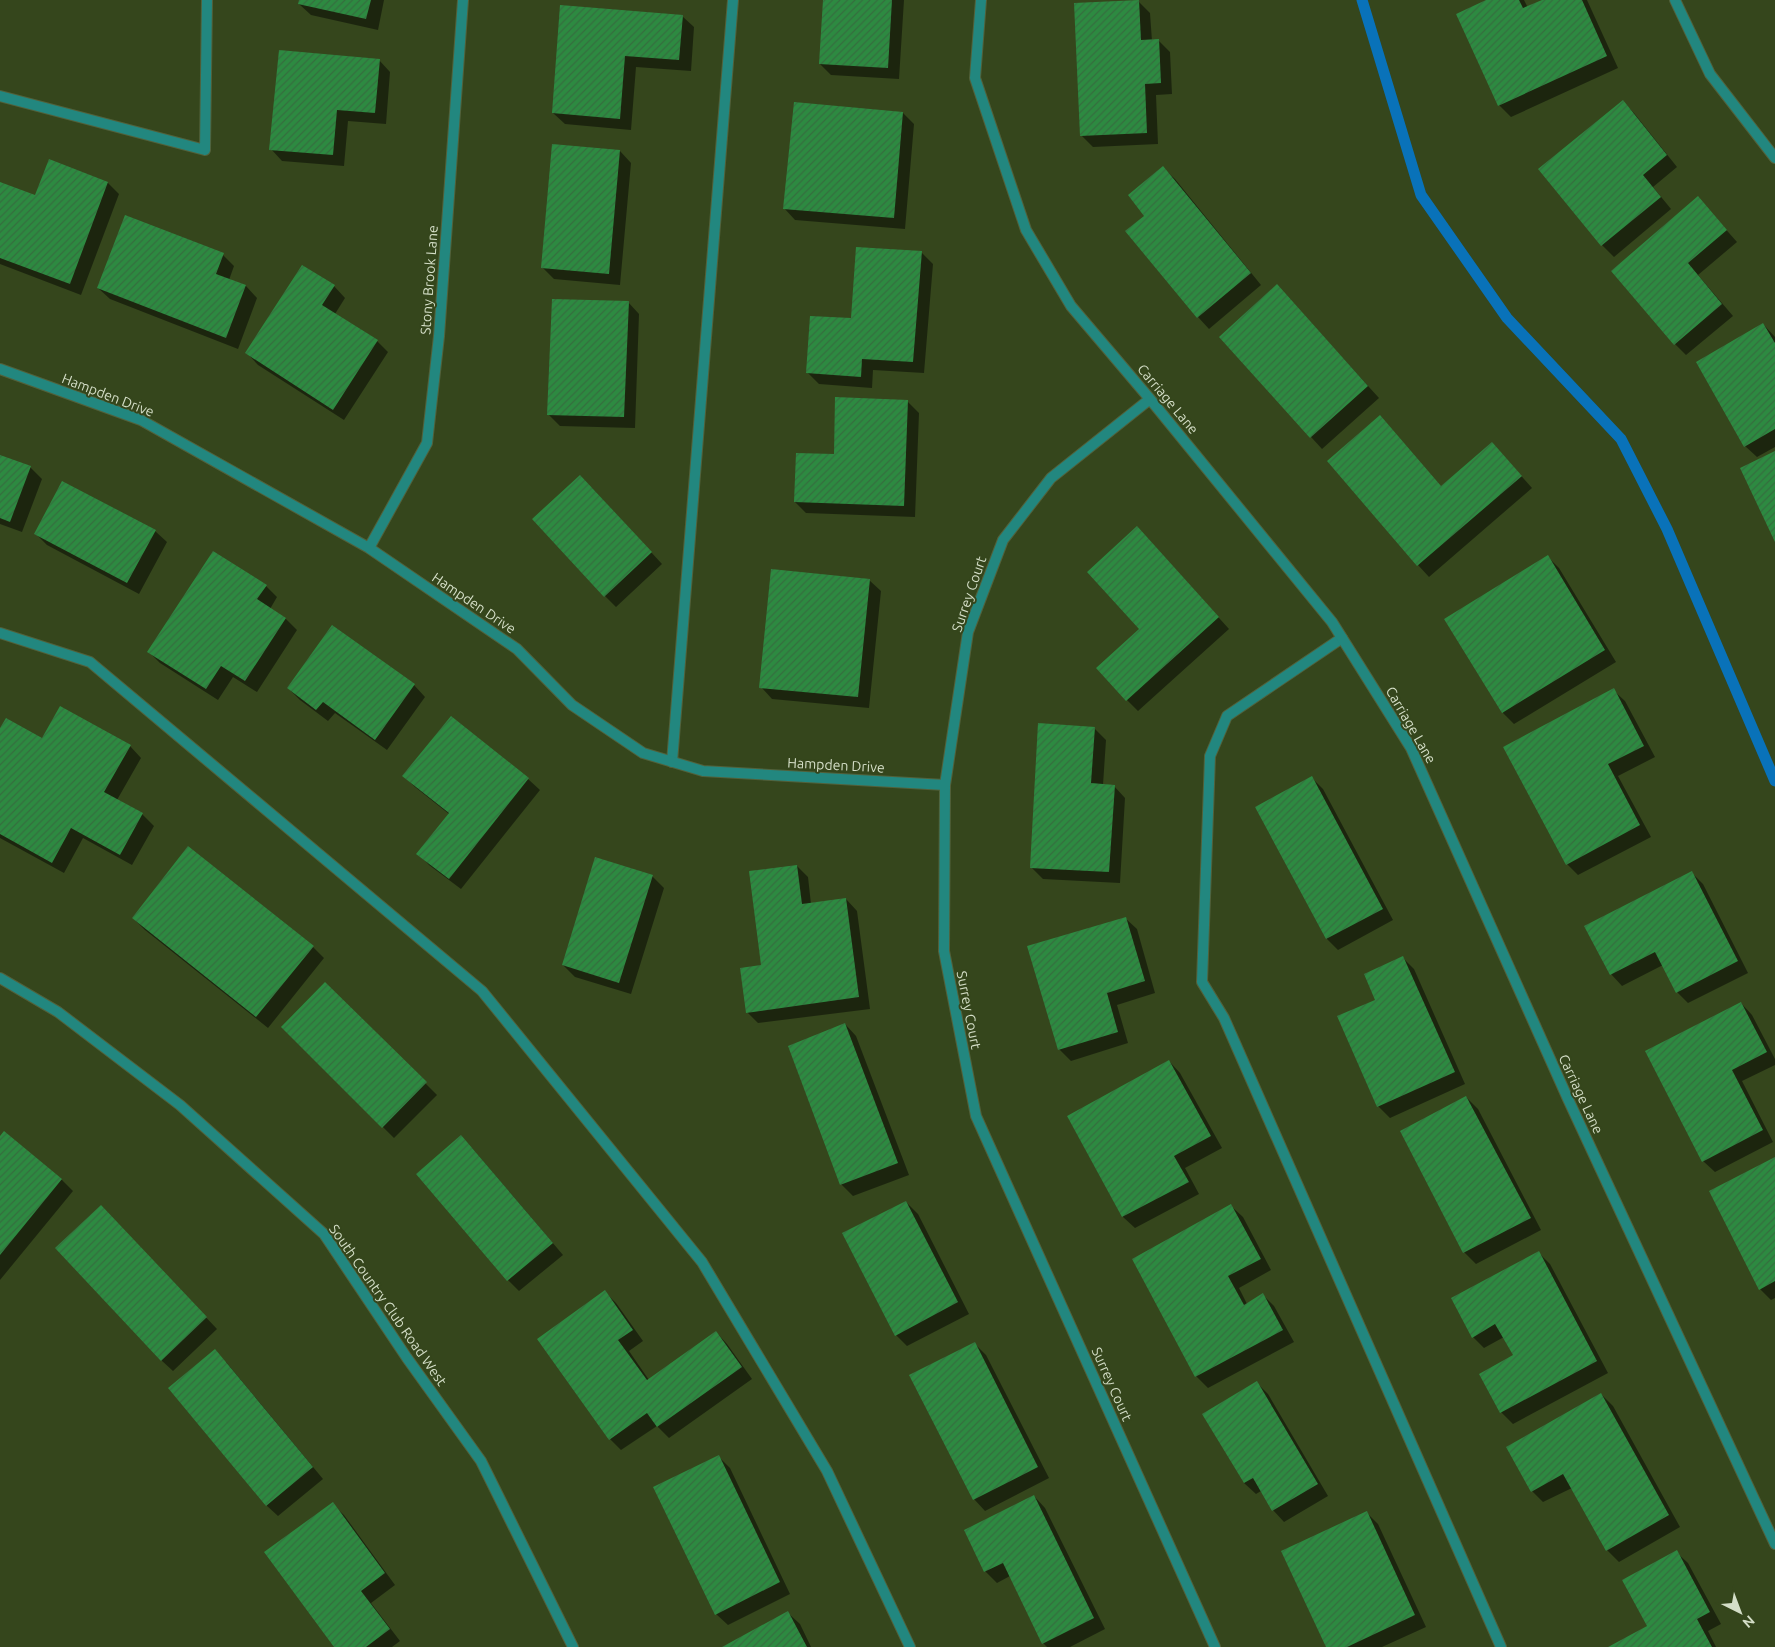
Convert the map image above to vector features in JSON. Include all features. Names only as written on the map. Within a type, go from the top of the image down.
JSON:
[{"type":"street","points":[[0,96],[205,150],[207,0]]},
{"type":"street","name":"Stony Brook Lane","points":[[369,548],[427,443],[439,336],[463,0]]},
{"type":"street","points":[[672,762],[733,0]]},
{"type":"street","name":"Carriage Lane","points":[[981,0],[975,78],[1026,230],[1071,306],[1150,399],[1332,622],[1411,748],[1568,1099],[1775,1544]]},
{"type":"street","points":[[1675,0],[1710,74],[1775,158]]},
{"type":"street","name":"Hampden Drive","points":[[0,369],[142,420],[369,548],[517,649],[572,705],[643,753],[703,771],[945,785]]},
{"type":"street","name":"Surrey Court","points":[[1150,399],[1051,478],[1003,540],[968,632],[945,785],[944,952],[976,1116],[1215,1647]]},
{"type":"street","points":[[0,633],[90,662],[482,991],[702,1262],[827,1471],[910,1647]]},
{"type":"street","points":[[1342,638],[1227,716],[1210,756],[1202,982],[1224,1018],[1501,1647]]},
{"type":"street","name":"South Country Club Road West","points":[[0,978],[58,1012],[180,1105],[324,1234],[407,1358],[481,1460],[573,1647]]},
{"type":"building","points":[[299,0],[371,0],[366,19],[298,4]]},
{"type":"building","points":[[823,0],[892,0],[888,68],[819,64]]},
{"type":"building","points":[[1139,0],[1141,40],[1159,39],[1161,83],[1145,84],[1147,133],[1080,136],[1074,3]]},
{"type":"building","points":[[1486,0],[1519,0],[1523,8],[1542,0],[1582,0],[1607,56],[1498,106],[1456,14]]},
{"type":"building","points":[[560,5],[683,15],[679,60],[625,56],[620,119],[552,113]]},
{"type":"building","points":[[279,50],[380,59],[375,113],[337,110],[333,155],[269,150]]},
{"type":"building","points":[[1623,100],[1667,155],[1643,175],[1661,197],[1601,246],[1538,169]]},
{"type":"building","points":[[794,102],[903,112],[894,218],[783,209]]},
{"type":"building","points":[[552,144],[620,150],[609,274],[541,268]]},
{"type":"building","points":[[49,159],[108,182],[70,284],[0,258],[0,182],[35,195]]},
{"type":"building","points":[[1163,166],[1251,273],[1197,318],[1125,231],[1144,216],[1128,195]]},
{"type":"building","points":[[1698,196],[1727,230],[1688,263],[1722,304],[1674,345],[1611,271]]},
{"type":"building","points":[[125,215],[224,253],[216,274],[246,285],[226,338],[97,288]]},
{"type":"building","points":[[856,247],[922,251],[913,362],[862,359],[861,377],[806,373],[810,316],[851,318]]},
{"type":"building","points":[[302,265],[335,285],[322,305],[378,340],[333,410],[245,353]]},
{"type":"building","points":[[1277,284],[1368,386],[1310,438],[1219,337]]},
{"type":"building","points":[[552,299],[629,301],[624,417],[547,415]]},
{"type":"building","points":[[1763,323],[1775,343],[1775,429],[1744,447],[1696,362]]},
{"type":"building","points":[[835,397],[908,400],[904,506],[794,502],[796,453],[834,454]]},
{"type":"building","points":[[1380,415],[1441,486],[1492,442],[1522,476],[1417,566],[1327,461]]},
{"type":"building","points":[[1775,451],[1775,542],[1740,468]]},
{"type":"building","points":[[0,455],[31,466],[10,522],[0,518]]},
{"type":"building","points":[[580,475],[652,552],[604,597],[532,519]]},
{"type":"building","points":[[62,481],[156,530],[127,583],[34,534]]},
{"type":"building","points":[[1137,526],[1219,617],[1126,701],[1096,668],[1139,629],[1087,572]]},
{"type":"building","points":[[213,551],[267,585],[257,599],[286,618],[245,681],[221,666],[206,689],[147,652]]},
{"type":"building","points":[[1548,555],[1605,650],[1502,713],[1444,619]]},
{"type":"building","points":[[771,569],[870,579],[858,697],[759,688]]},
{"type":"building","points":[[332,625],[415,684],[375,740],[323,702],[316,710],[287,688]]},
{"type":"building","points":[[1614,688],[1644,746],[1608,764],[1640,825],[1566,865],[1503,747]]},
{"type":"building","points":[[60,706],[131,745],[104,792],[143,813],[120,855],[71,828],[52,863],[0,834],[0,728],[6,718],[42,738]]},
{"type":"building","points":[[451,716],[529,778],[449,879],[416,854],[449,813],[402,776]]},
{"type":"building","points":[[1038,723],[1095,727],[1091,783],[1115,785],[1109,872],[1030,868]]},
{"type":"building","points":[[1312,776],[1383,909],[1326,939],[1255,807]]},
{"type":"building","points":[[188,846],[314,946],[256,1017],[132,918]]},
{"type":"building","points":[[595,857],[653,875],[619,983],[562,965]]},
{"type":"building","points":[[797,865],[802,904],[846,898],[859,997],[746,1013],[740,968],[761,965],[749,871]]},
{"type":"building","points":[[1692,871],[1738,961],[1676,993],[1655,952],[1610,975],[1584,926]]},
{"type":"building","points":[[1126,917],[1145,981],[1107,993],[1118,1032],[1058,1050],[1027,946]]},
{"type":"building","points":[[1403,956],[1455,1072],[1377,1107],[1337,1016],[1375,1000],[1364,974]]},
{"type":"building","points":[[325,982],[427,1082],[382,1128],[281,1027]]},
{"type":"building","points":[[1741,1002],[1767,1052],[1732,1070],[1763,1130],[1702,1162],[1645,1051]]},
{"type":"building","points":[[845,1023],[898,1163],[840,1185],[788,1046]]},
{"type":"building","points":[[1169,1060],[1211,1136],[1174,1156],[1189,1182],[1122,1217],[1067,1116]]},
{"type":"building","points":[[1466,1096],[1531,1218],[1463,1253],[1400,1131]]},
{"type":"building","points":[[4,1131],[62,1179],[0,1255],[0,1136]]},
{"type":"building","points":[[461,1135],[553,1243],[507,1281],[416,1174]]},
{"type":"building","points":[[1775,1157],[1775,1281],[1759,1290],[1709,1191]]},
{"type":"building","points":[[906,1201],[958,1302],[895,1336],[842,1233]]},
{"type":"building","points":[[1231,1204],[1261,1259],[1228,1276],[1244,1305],[1263,1293],[1283,1330],[1195,1377],[1132,1259]]},
{"type":"building","points":[[101,1205],[207,1317],[161,1361],[55,1248]]},
{"type":"building","points":[[1539,1251],[1597,1361],[1500,1413],[1479,1374],[1513,1355],[1495,1324],[1472,1338],[1451,1298]]},
{"type":"building","points":[[605,1290],[633,1330],[618,1340],[647,1380],[716,1331],[742,1367],[657,1427],[647,1413],[609,1440],[537,1339]]},
{"type":"building","points":[[975,1342],[1038,1467],[973,1500],[909,1375]]},
{"type":"building","points":[[215,1349],[313,1467],[266,1506],[168,1388]]},
{"type":"building","points":[[1257,1381],[1318,1484],[1272,1511],[1253,1478],[1244,1483],[1202,1414]]},
{"type":"building","points":[[1601,1393],[1669,1515],[1606,1551],[1563,1474],[1531,1492],[1506,1447]]},
{"type":"building","points":[[719,1455],[780,1582],[715,1615],[653,1487]]},
{"type":"building","points":[[1034,1495],[1094,1618],[1042,1644],[1003,1563],[984,1572],[964,1530]]},
{"type":"building","points":[[333,1502],[385,1573],[361,1591],[390,1629],[366,1647],[334,1647],[264,1552]]},
{"type":"building","points":[[1367,1511],[1415,1615],[1347,1647],[1326,1647],[1281,1551]]},
{"type":"building","points":[[1677,1550],[1710,1612],[1697,1619],[1712,1647],[1608,1647],[1647,1626],[1622,1580]]},
{"type":"building","points":[[788,1611],[807,1647],[722,1647]]},
{"type":"waterway","points":[[1362,0],[1421,195],[1507,318],[1621,439],[1667,529],[1775,781]]}]
